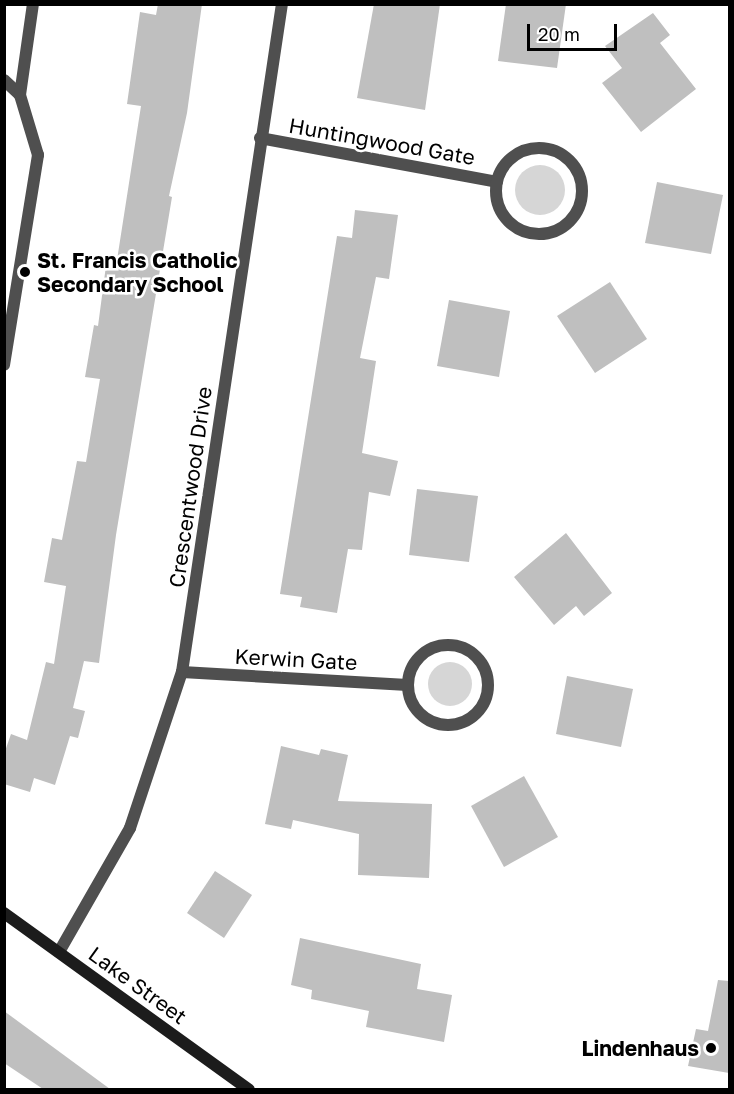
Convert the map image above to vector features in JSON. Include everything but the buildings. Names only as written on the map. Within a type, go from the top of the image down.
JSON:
[{"type":"main road","name":"Lake Street","points":[[4,913],[249,1089]]},
{"type":"street","points":[[4,364],[38,155],[20,95],[33,4]]},
{"type":"street","name":"Crescentwood Drive","points":[[59,952],[130,828],[182,672],[260,138],[282,4]]},
{"type":"street","points":[[4,80],[20,95]]},
{"type":"street","name":"Huntingwood Gate","points":[[260,138],[497,182]]},
{"type":"street","name":"Huntingwood Gate","points":[[539,148],[566,157],[576,168],[582,195],[570,222],[545,234],[531,234],[507,220],[500,209],[497,182],[512,158],[539,148]]},
{"type":"street","points":[[455,645],[478,658],[489,683],[488,696],[478,712],[462,723],[449,726],[425,718],[410,698],[408,686],[417,660],[441,646],[455,645]]},
{"type":"street","name":"Kerwin Gate","points":[[182,672],[408,686]]},
{"type":"shaded area","points":[[535,165],[545,165],[558,172],[565,185],[565,195],[558,208],[545,215],[535,215],[526,211],[519,204],[515,195],[515,185],[519,176],[526,169]]},
{"type":"shaded area","points":[[450,662],[465,669],[472,684],[465,699],[450,706],[435,699],[428,684],[435,669]]},
{"type":"place","name":"St. Francis Catholic Secondary School","points":[[25,272]]},
{"type":"place","name":"Lindenhaus","points":[[711,1048]]}]
